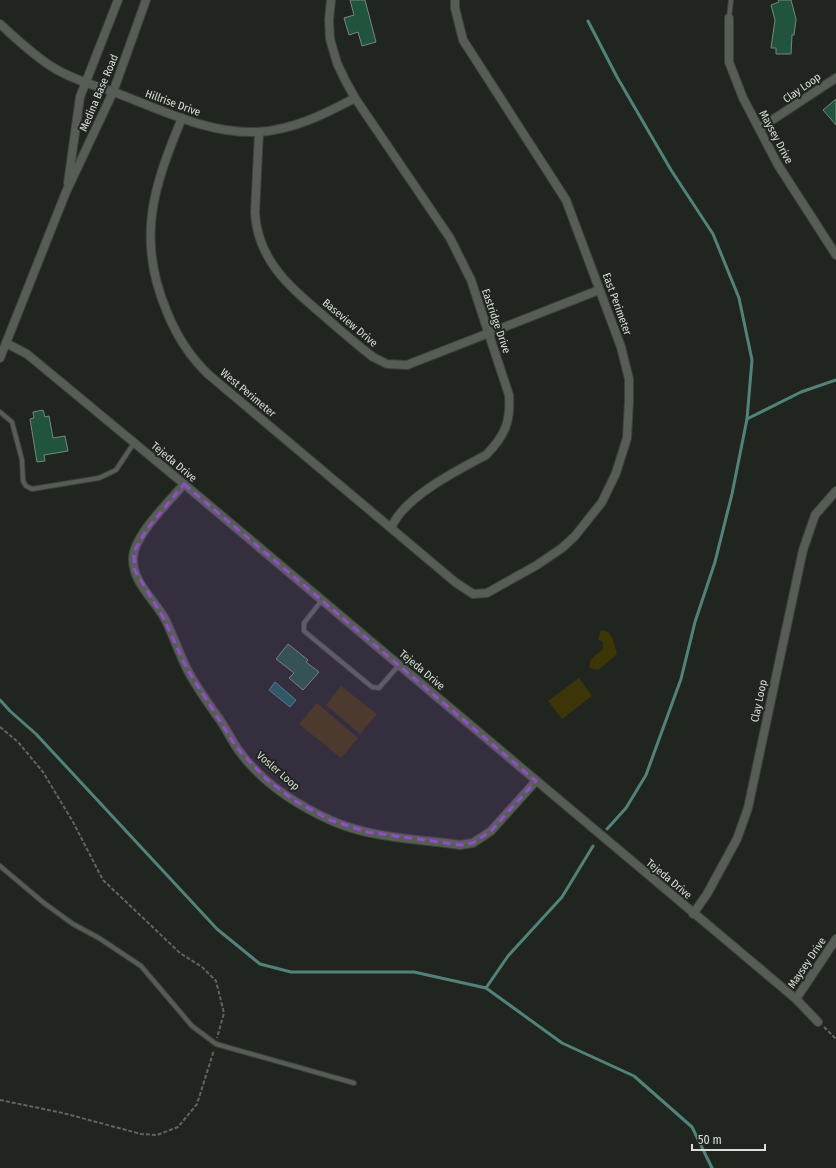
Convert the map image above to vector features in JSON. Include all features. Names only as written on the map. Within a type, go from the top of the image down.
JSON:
[{"type":"street","name":"Medina Base Road","points":[[66,192],[80,97],[118,0]]},
{"type":"street","name":"Medina Base Road","points":[[0,358],[66,192],[112,92],[146,0]]},
{"type":"street","points":[[331,0],[329,20],[333,51],[337,63],[354,98]]},
{"type":"street","name":"East Perimeter","points":[[455,0],[454,8],[463,40],[566,200],[621,347],[629,379],[627,438],[620,461],[602,502],[575,536],[562,548],[537,566],[490,590]]},
{"type":"street","name":"Maysey Drive","points":[[729,18],[729,62],[743,98],[778,165],[836,255]]},
{"type":"street","name":"Hillrise Drive","points":[[0,24],[31,53],[55,69],[86,83],[182,118],[217,129],[259,132],[312,120],[354,98]]},
{"type":"street","name":"Clay Loop","points":[[760,128],[836,78]]},
{"type":"street","name":"Eastridge Drive","points":[[354,98],[450,238],[471,280],[509,394],[510,412],[507,426],[497,442],[486,455],[418,495],[395,520],[392,528]]},
{"type":"street","name":"West Perimeter","points":[[182,118],[160,177],[150,232],[150,254],[159,295],[172,325],[188,352],[209,375],[455,582],[472,594],[480,594],[490,590]]},
{"type":"street","name":"Baseview Drive","points":[[259,132],[255,213],[256,225],[270,261],[279,275],[292,288],[359,347],[373,357],[387,364],[407,365],[600,290]]},
{"type":"street","name":"Tejeda Drive","points":[[6,343],[27,354],[184,484],[796,1000],[818,1022]]},
{"type":"street","name":"Vosler Loop","points":[[184,484],[139,540],[134,551],[134,569],[144,590],[164,619],[197,686],[237,748],[266,779],[295,801],[330,820],[349,827],[367,832],[460,845],[473,843],[491,831],[536,781]]},
{"type":"street","name":"Clay Loop","points":[[693,914],[707,894],[744,821],[803,550],[815,516],[836,491]]},
{"type":"street","name":"Maysey Drive","points":[[796,1000],[836,939]]},
{"type":"lane","points":[[729,18],[731,0]]},
{"type":"lane","points":[[0,412],[12,422],[22,460],[24,481],[26,486],[32,489],[99,478],[116,470],[134,443]]},
{"type":"lane","points":[[322,600],[304,623],[304,631],[372,687],[379,688],[399,665]]},
{"type":"lane","points":[[0,866],[61,916],[141,966],[192,1026],[216,1044],[354,1083]]},
{"type":"path","points":[[0,727],[18,742],[43,772],[73,822],[103,880],[180,953],[202,967],[216,981],[224,1013],[197,1104],[178,1127],[168,1132],[156,1135],[141,1134],[63,1113],[0,1100]]},
{"type":"path","points":[[818,1022],[836,1039]]},
{"type":"highlighted area","points":[[184,484],[536,781],[491,831],[473,843],[460,845],[367,832],[330,820],[295,801],[266,779],[237,748],[187,669],[164,619],[134,569],[134,551],[147,529]]},
{"type":"shaded area","points":[[601,630],[608,632],[613,639],[617,654],[598,670],[590,668],[589,665],[593,657],[603,649],[603,642],[598,639]]},
{"type":"shaded area","points":[[579,678],[592,696],[562,719],[548,701]]},
{"type":"shaded area","points":[[341,686],[377,714],[360,734],[326,705]]},
{"type":"shaded area","points":[[317,703],[358,738],[341,758],[299,724]]},
{"type":"water","points":[[275,682],[296,700],[290,707],[269,690]]},
{"type":"building","points":[[350,0],[365,0],[376,42],[362,46],[358,32],[349,35],[344,18],[354,15]]},
{"type":"building","points":[[778,0],[791,0],[796,19],[794,35],[792,35],[791,54],[776,54],[776,48],[771,48],[775,20],[771,5],[779,2]]},
{"type":"building","points":[[836,99],[836,125],[823,110]]},
{"type":"building","points":[[43,410],[45,417],[49,416],[53,438],[65,436],[68,451],[44,455],[45,461],[37,462],[30,419],[34,418],[33,412]]},
{"type":"building","points":[[288,644],[308,660],[306,662],[319,672],[303,690],[289,678],[294,673],[276,659]]},
{"type":"waterway","points":[[588,21],[617,77],[671,170],[713,234],[739,298],[752,360],[747,419],[732,494],[715,562],[695,622],[681,679],[646,775],[626,808],[607,829]]},
{"type":"waterway","points":[[747,419],[801,392],[836,380]]},
{"type":"waterway","points":[[0,700],[36,734],[217,929],[260,964],[291,972],[414,972],[486,988],[562,1043],[634,1076],[692,1127],[712,1168]]},
{"type":"waterway","points":[[486,988],[508,956],[562,897],[593,846]]}]
